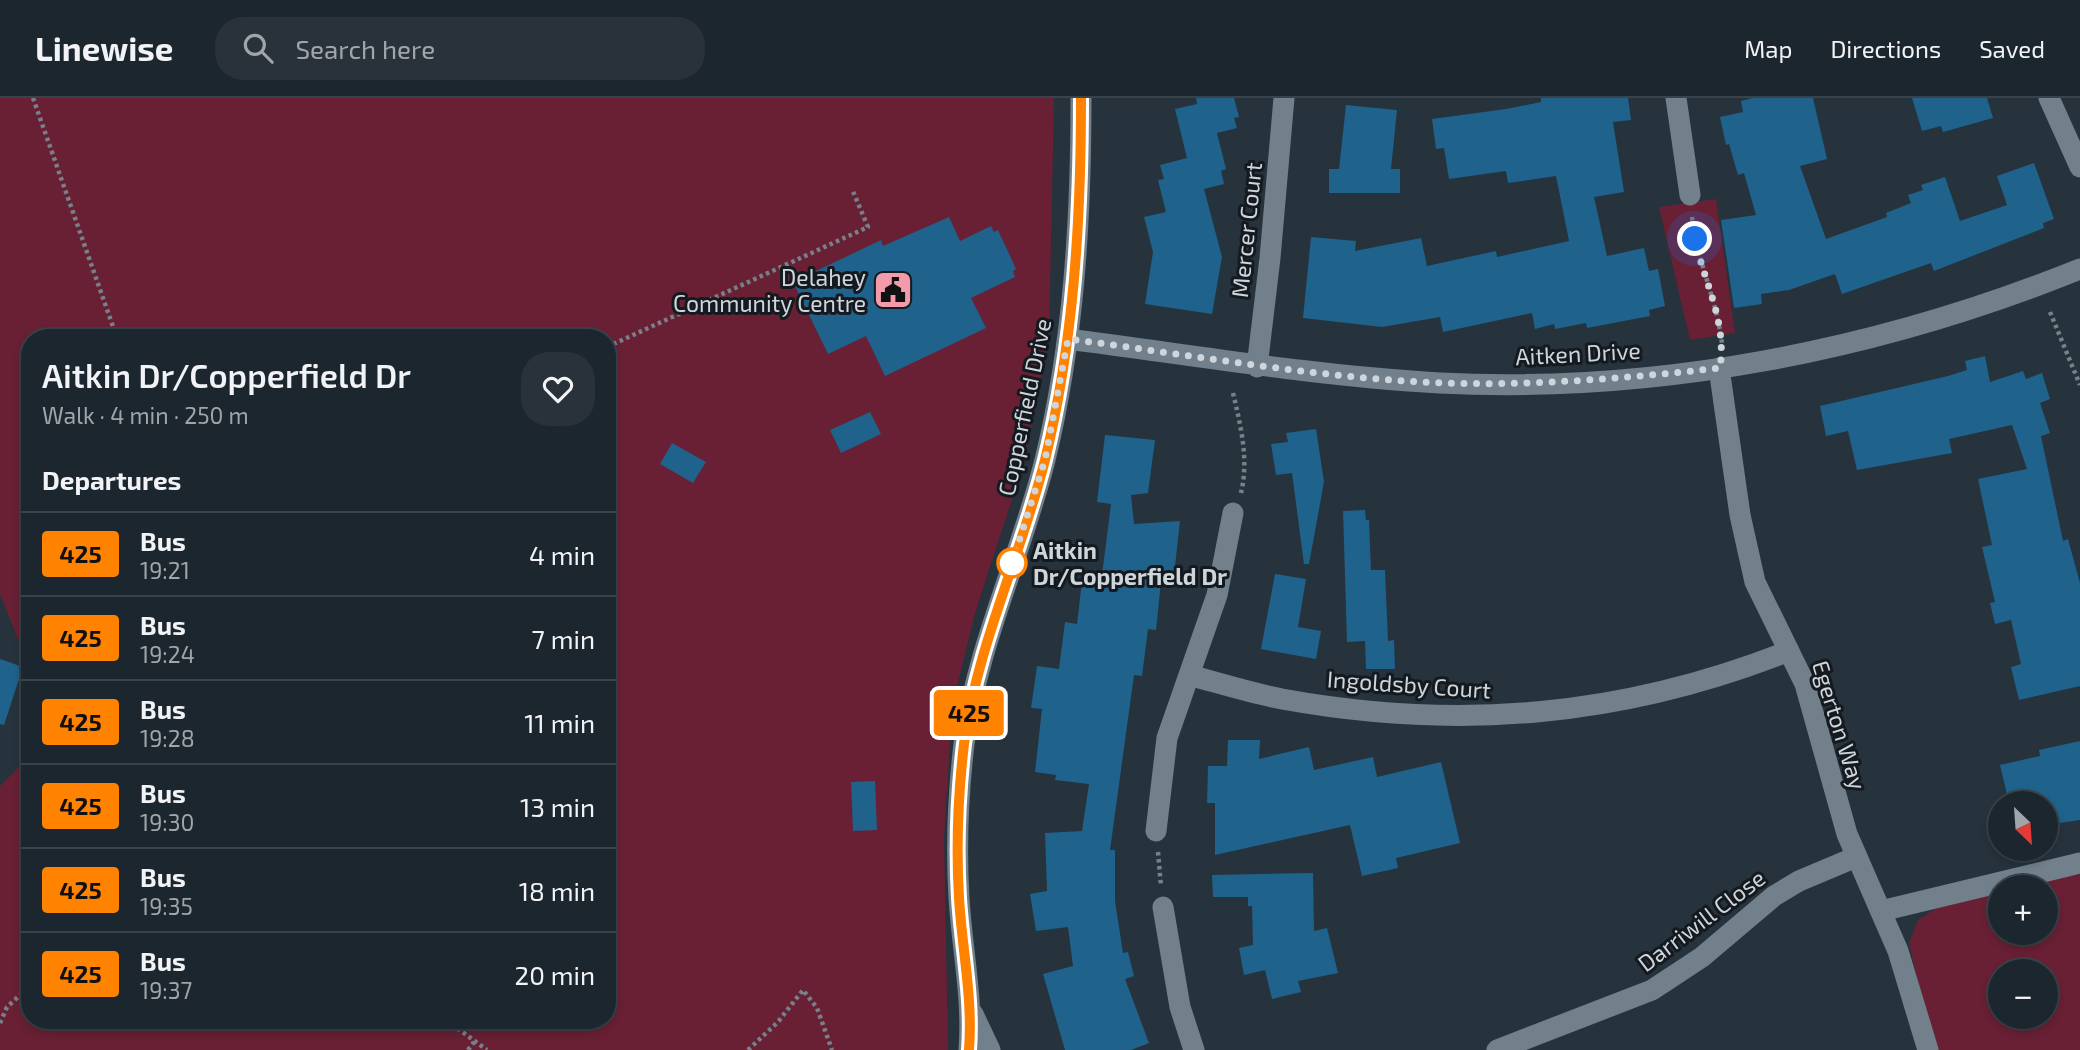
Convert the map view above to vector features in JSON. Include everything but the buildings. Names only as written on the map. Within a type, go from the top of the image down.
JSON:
[{"type":"street","name":"Copperfield Drive","points":[[969,1050],[972,1012],[958,870],[964,744],[986,641],[1045,460],[1068,339],[1078,243],[1081,98]]},
{"type":"street","name":"Mercer Court","points":[[1257,367],[1284,98]]},
{"type":"street","points":[[1676,98],[1690,195]]},
{"type":"street","points":[[2049,98],[2080,167]]},
{"type":"street","name":"Aitken Drive","points":[[1068,339],[1257,367],[1403,380],[1491,384],[1626,378],[1720,368],[1876,337],[1990,303],[2080,269]]},
{"type":"street","name":"Egerton Way","points":[[1720,368],[1740,515],[1753,572],[1767,610],[1805,684],[1856,857],[1912,989],[1928,1050]]},
{"type":"street","points":[[1156,831],[1167,738],[1217,594],[1233,513]]},
{"type":"street","name":"Ingoldsby Court","points":[[1189,675],[1279,698],[1379,713],[1445,717],[1517,716],[1651,695],[1709,680],[1789,651]]},
{"type":"street","name":"Darriwill Close","points":[[1497,1050],[1652,990],[1702,957],[1774,895],[1799,881],[1856,857]]},
{"type":"street","points":[[1881,911],[2080,863]]},
{"type":"street","points":[[1163,907],[1180,1007],[1194,1050]]},
{"type":"street","name":"Copperfield Drive","points":[[972,1012],[990,1050]]},
{"type":"path","points":[[33,98],[114,329]]},
{"type":"path","points":[[616,342],[869,227],[852,190]]},
{"type":"path","points":[[1690,195],[1699,257],[1720,320],[1723,347],[1720,368]]},
{"type":"path","points":[[2050,312],[2080,386]]},
{"type":"path","points":[[1233,393],[1243,437],[1245,465],[1242,491],[1233,513]]},
{"type":"path","points":[[1156,831],[1163,907]]},
{"type":"path","points":[[748,1050],[778,1022],[803,990],[817,1009],[832,1050]]},
{"type":"path","points":[[0,1023],[7,1007],[21,994]]},
{"type":"path","points":[[457,1029],[487,1050]]},
{"type":"path","points":[[468,1050],[474,1042]]},
{"type":"shaded area","points":[[0,98],[1054,98],[1049,337],[1026,456],[975,613],[952,707],[944,837],[948,1050],[0,1050],[0,786],[21,765],[21,1029],[616,1029],[616,329],[21,329],[21,646],[0,594]]},
{"type":"shaded area","points":[[1716,199],[1735,333],[1690,340],[1659,207]]},
{"type":"shaded area","points":[[2080,871],[2080,1050],[1935,1050],[1909,944],[1918,920],[1935,909],[1988,893],[1988,945],[2058,945],[2058,876]]},
{"type":"bus line","name":"425","points":[[969,1050],[972,1012],[959,898],[958,857],[964,744],[990,627],[1045,460],[1068,339],[1081,188],[1081,98]]},
{"type":"place","name":"Delahey Community Centre","points":[[893,290]]},
{"type":"place","name":"Aitkin Dr/Copperfield Dr","points":[[1012,563]]},
{"type":"route","points":[[1012,563],[1045,460],[1068,339],[1257,367],[1440,383],[1558,382],[1720,368],[1723,347],[1720,320],[1695,239]]}]
